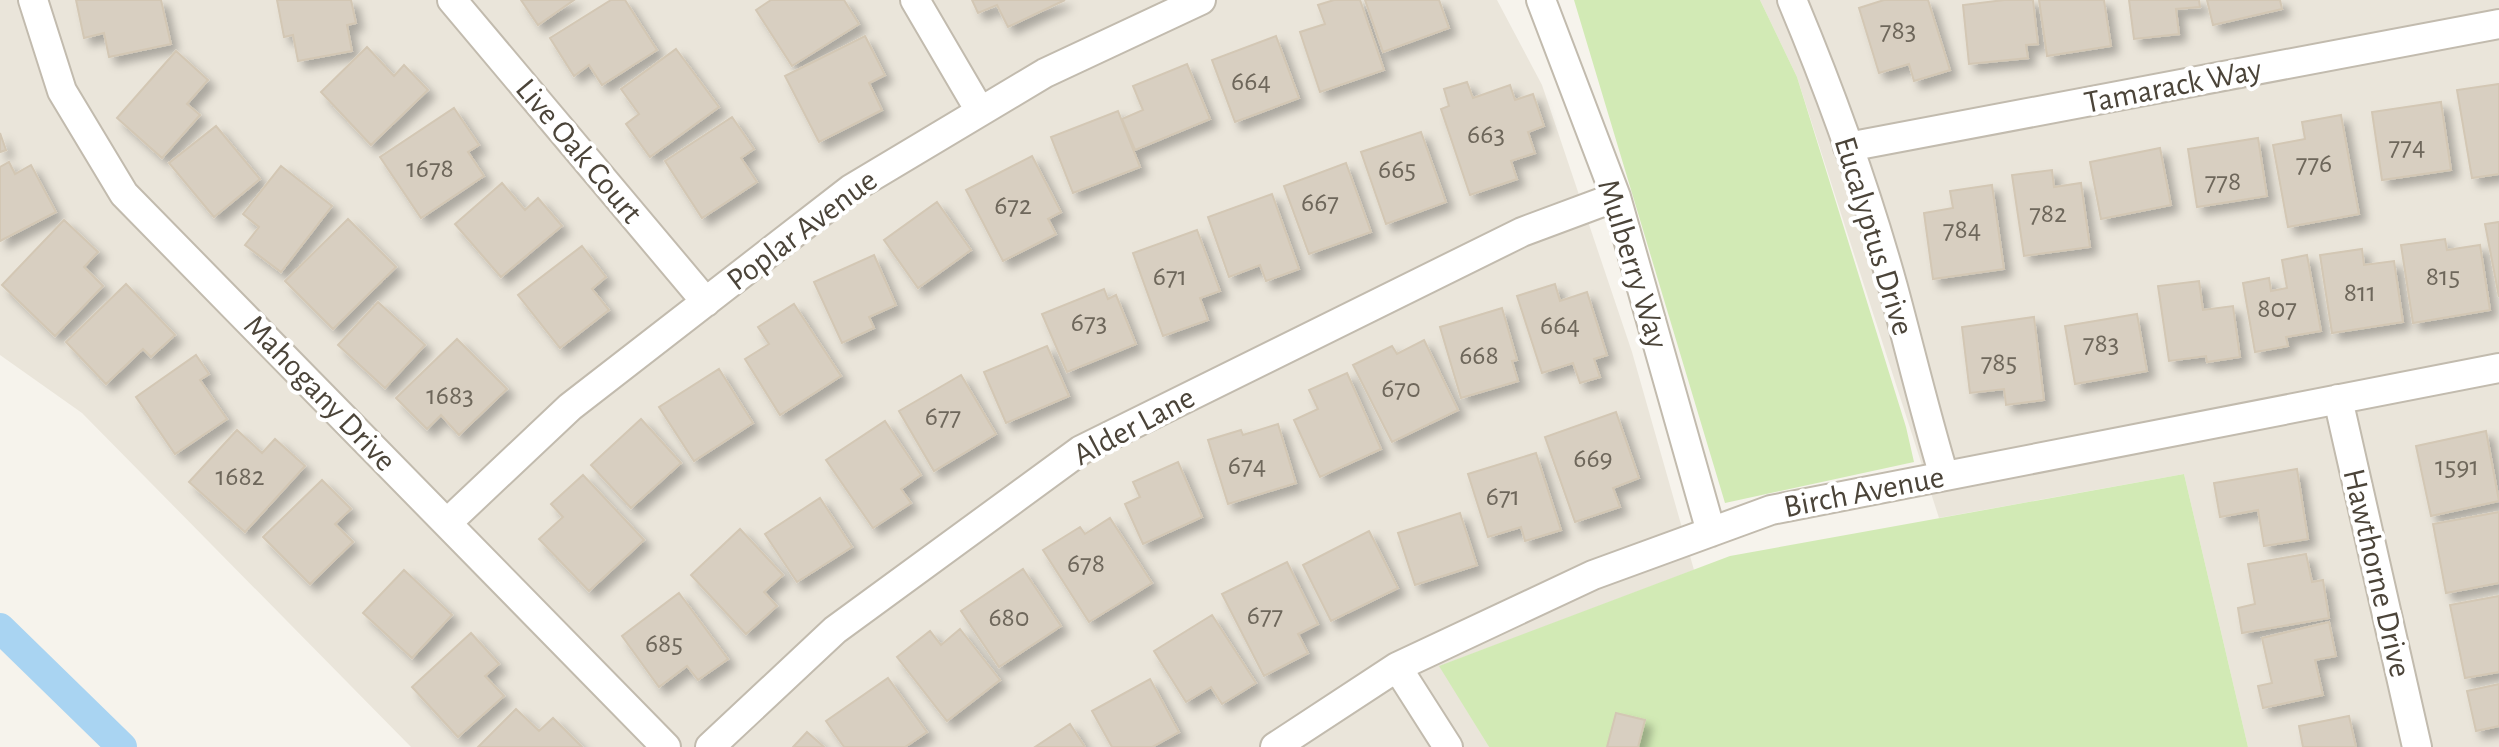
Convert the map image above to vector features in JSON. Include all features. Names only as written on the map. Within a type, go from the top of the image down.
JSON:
[{"type":"street","name":"Mahogany Drive","points":[[33,0],[62,91],[124,194],[666,747]]},
{"type":"street","name":"Live Oak Court","points":[[452,0],[706,302]]},
{"type":"street","points":[[915,0],[980,111]]},
{"type":"street","name":"Poplar Avenue","points":[[447,523],[570,407],[851,189],[1045,73],[1201,0]]},
{"type":"street","name":"Mulberry Way","points":[[1541,0],[1616,197],[1711,532]]},
{"type":"street","name":"Eucalyptus Drive","points":[[1792,0],[1829,89],[1848,147],[1892,285],[1944,476]]},
{"type":"street","name":"Tamarack Way","points":[[1848,147],[2499,24]]},
{"type":"street","name":"Alder Lane","points":[[710,747],[835,630],[1081,450],[1522,232],[1616,197]]},
{"type":"street","name":"Birch Avenue","points":[[1275,747],[1397,667],[1593,575],[1771,510],[2499,368]]},
{"type":"street","name":"Hawthorne Drive","points":[[2338,399],[2417,747]]},
{"type":"street","points":[[1397,667],[1448,747]]},
{"type":"shaded area","points":[[0,0],[1497,0],[1542,85],[1632,352],[1694,570],[1440,666],[1489,747],[411,747],[82,413],[0,355]]},
{"type":"shaded area","points":[[1760,0],[2499,0],[2499,747],[2248,747],[2184,474],[1939,518],[1797,77]]},
{"type":"green space","points":[[1574,0],[1760,0],[1797,77],[1906,427],[1914,462],[1725,503]]},
{"type":"green space","points":[[2184,474],[2248,747],[1489,747],[1439,666],[1730,556]]},
{"type":"building","points":[[76,0],[161,0],[171,44],[109,57],[104,33],[84,38]]},
{"type":"building","points":[[277,0],[351,0],[356,23],[347,25],[352,51],[298,61],[293,35],[284,37]]},
{"type":"building","points":[[521,0],[574,0],[538,25]]},
{"type":"building","points":[[611,0],[625,0],[657,50],[602,85],[589,65],[574,76],[550,38]]},
{"type":"building","points":[[771,0],[844,0],[859,24],[792,66],[756,10]]},
{"type":"building","points":[[972,0],[1065,0],[1008,27],[997,5],[978,13]]},
{"type":"building","points":[[1334,0],[1360,0],[1384,70],[1320,92],[1300,32],[1325,24],[1318,5]]},
{"type":"building","points":[[1365,0],[1439,0],[1449,28],[1383,52]]},
{"type":"building","points":[[1884,0],[1928,0],[1950,70],[1914,81],[1909,64],[1879,73],[1859,8]]},
{"type":"building","points":[[2033,0],[2038,44],[2026,45],[2028,58],[1969,64],[1963,5]]},
{"type":"building","points":[[2039,0],[2104,0],[2111,46],[2047,56]]},
{"type":"building","points":[[2129,0],[2199,0],[2200,7],[2176,9],[2179,34],[2134,39]]},
{"type":"building","points":[[2207,0],[2280,0],[2282,9],[2213,25]]},
{"type":"building","points":[[865,36],[885,75],[869,83],[882,110],[819,142],[785,76]]},
{"type":"building","points":[[1276,36],[1299,98],[1235,122],[1212,60]]},
{"type":"building","points":[[367,47],[394,76],[404,65],[428,90],[371,145],[321,92]]},
{"type":"building","points":[[676,49],[719,107],[650,157],[626,124],[639,114],[621,89]]},
{"type":"building","points":[[176,51],[208,80],[187,104],[200,115],[162,158],[117,118]]},
{"type":"building","points":[[1187,64],[1210,119],[1135,150],[1122,119],[1143,110],[1133,86]]},
{"type":"building","points":[[1467,82],[1473,98],[1510,85],[1515,100],[1533,94],[1544,126],[1528,132],[1535,153],[1511,161],[1517,179],[1470,195],[1441,109],[1449,106],[1444,89]]},
{"type":"building","points":[[2499,84],[2499,174],[2472,178],[2457,90]]},
{"type":"building","points":[[2441,102],[2451,170],[2382,180],[2372,112]]},
{"type":"building","points":[[454,108],[479,145],[468,152],[484,176],[421,218],[380,157]]},
{"type":"building","points":[[1118,111],[1140,167],[1073,193],[1051,137]]},
{"type":"building","points":[[2341,115],[2359,214],[2288,227],[2273,145],[2305,139],[2302,122]]},
{"type":"building","points":[[732,117],[754,149],[741,158],[757,182],[702,218],[665,161]]},
{"type":"building","points":[[216,126],[260,179],[214,217],[169,163]]},
{"type":"building","points":[[1421,132],[1446,202],[1386,224],[1361,152]]},
{"type":"building","points":[[0,133],[6,150],[0,152]]},
{"type":"building","points":[[2258,138],[2267,196],[2197,207],[2188,149]]},
{"type":"building","points":[[2160,148],[2171,205],[2101,219],[2090,162]]},
{"type":"building","points":[[1032,156],[1061,212],[1048,219],[1056,234],[1003,261],[966,190]]},
{"type":"building","points":[[9,162],[15,174],[31,165],[56,212],[0,241],[0,167]]},
{"type":"building","points":[[1346,163],[1371,232],[1309,254],[1284,186]]},
{"type":"building","points":[[281,166],[332,206],[281,272],[245,245],[259,227],[243,214]]},
{"type":"building","points":[[2052,170],[2054,187],[2081,183],[2090,247],[2024,256],[2012,175]]},
{"type":"building","points":[[502,183],[525,210],[538,198],[562,226],[501,277],[455,224]]},
{"type":"building","points":[[1992,185],[2004,269],[1933,279],[1924,213],[1953,208],[1950,191]]},
{"type":"building","points":[[1272,194],[1299,269],[1266,281],[1260,265],[1229,277],[1208,217]]},
{"type":"building","points":[[937,202],[971,250],[918,288],[884,240]]},
{"type":"building","points":[[348,219],[396,267],[333,329],[285,281]]},
{"type":"building","points":[[64,220],[98,252],[84,267],[103,286],[55,336],[2,285]]},
{"type":"building","points":[[2499,222],[2499,297],[2485,224]]},
{"type":"building","points":[[1197,230],[1220,291],[1200,298],[1208,320],[1163,336],[1133,253]]},
{"type":"building","points":[[2445,239],[2447,250],[2480,245],[2490,310],[2413,323],[2401,245]]},
{"type":"building","points":[[582,246],[606,277],[592,289],[609,310],[560,348],[518,295]]},
{"type":"building","points":[[2362,249],[2364,265],[2394,261],[2403,322],[2332,333],[2320,255]]},
{"type":"building","points":[[874,255],[896,305],[869,317],[874,328],[842,343],[814,282]]},
{"type":"building","points":[[2307,255],[2321,331],[2286,337],[2288,346],[2255,352],[2243,283],[2269,278],[2271,291],[2287,288],[2282,260]]},
{"type":"building","points":[[2199,281],[2203,310],[2233,306],[2240,357],[2207,362],[2206,356],[2169,361],[2158,286]]},
{"type":"building","points":[[126,284],[175,335],[151,357],[143,349],[106,384],[66,342]]},
{"type":"building","points":[[1555,284],[1560,301],[1587,292],[1607,355],[1594,359],[1600,377],[1580,383],[1573,363],[1542,373],[1517,296]]},
{"type":"building","points":[[1104,289],[1108,299],[1116,295],[1136,344],[1067,372],[1042,314]]},
{"type":"building","points":[[378,302],[425,345],[385,388],[338,345]]},
{"type":"building","points":[[794,304],[841,376],[780,415],[745,359],[769,344],[758,327]]},
{"type":"building","points":[[1502,308],[1517,360],[1512,361],[1518,381],[1461,398],[1440,327]]},
{"type":"building","points":[[2137,314],[2147,371],[2075,384],[2065,326]]},
{"type":"building","points":[[2034,317],[2044,400],[2006,405],[2004,389],[1970,393],[1962,327]]},
{"type":"building","points":[[457,339],[507,389],[459,435],[441,415],[427,429],[396,398]]},
{"type":"building","points":[[1424,340],[1458,410],[1392,442],[1353,365],[1392,346],[1397,354]]},
{"type":"building","points":[[1047,346],[1069,396],[1006,423],[984,372]]},
{"type":"building","points":[[196,355],[209,374],[200,380],[227,419],[175,454],[136,397]]},
{"type":"building","points":[[719,369],[753,423],[694,461],[659,407]]},
{"type":"building","points":[[1347,373],[1381,449],[1320,477],[1294,420],[1318,409],[1309,390]]},
{"type":"building","points":[[961,375],[996,434],[934,471],[899,411]]},
{"type":"building","points":[[1616,412],[1639,478],[1613,488],[1620,507],[1575,522],[1545,437]]},
{"type":"building","points":[[641,419],[681,463],[631,508],[591,465]]},
{"type":"building","points":[[885,421],[921,475],[901,489],[911,503],[873,528],[826,460]]},
{"type":"building","points":[[1278,424],[1296,483],[1228,504],[1208,440],[1241,430],[1243,435]]},
{"type":"building","points":[[237,430],[262,453],[275,439],[305,466],[245,532],[189,482]]},
{"type":"building","points":[[2486,431],[2499,501],[2431,516],[2416,446]]},
{"type":"building","points":[[1536,453],[1561,530],[1525,541],[1521,527],[1488,537],[1468,474]]},
{"type":"building","points":[[1178,462],[1202,517],[1143,544],[1125,504],[1140,497],[1133,482]]},
{"type":"building","points":[[2297,469],[2308,539],[2264,546],[2258,510],[2220,517],[2214,483]]},
{"type":"building","points":[[583,475],[644,540],[589,591],[539,539],[563,517],[551,504]]},
{"type":"building","points":[[322,480],[351,509],[335,524],[353,542],[310,584],[263,537]]},
{"type":"building","points":[[820,498],[852,547],[797,582],[765,534]]},
{"type":"building","points":[[2499,512],[2499,583],[2446,593],[2433,524]]},
{"type":"building","points":[[1460,513],[1477,565],[1415,585],[1398,533]]},
{"type":"building","points":[[1110,518],[1152,583],[1089,622],[1043,550],[1080,527],[1085,534]]},
{"type":"building","points":[[740,529],[783,575],[764,592],[777,606],[746,634],[691,575]]},
{"type":"building","points":[[1369,531],[1398,588],[1331,621],[1303,565]]},
{"type":"building","points":[[2306,554],[2312,582],[2323,580],[2329,618],[2242,633],[2238,608],[2255,604],[2248,564]]},
{"type":"building","points":[[1287,562],[1318,624],[1298,634],[1308,653],[1264,676],[1222,594]]},
{"type":"building","points":[[1023,569],[1061,626],[999,667],[961,611]]},
{"type":"building","points":[[404,570],[452,615],[412,658],[363,613]]},
{"type":"building","points":[[679,593],[728,659],[698,680],[687,666],[659,687],[622,636]]},
{"type":"building","points":[[2499,596],[2499,672],[2465,678],[2450,605]]},
{"type":"building","points":[[1212,615],[1256,683],[1222,704],[1211,687],[1186,702],[1154,651]]},
{"type":"building","points":[[2329,622],[2336,656],[2315,660],[2323,695],[2263,708],[2258,686],[2272,683],[2262,638]]},
{"type":"building","points":[[960,629],[1000,680],[947,721],[897,657],[930,631],[941,645]]},
{"type":"building","points":[[471,633],[499,664],[485,676],[504,696],[458,737],[412,687]]},
{"type":"building","points":[[888,678],[927,732],[905,747],[844,747],[826,721]]},
{"type":"building","points":[[1150,679],[1179,732],[1152,747],[1112,747],[1092,711]]},
{"type":"building","points":[[2499,684],[2499,726],[2476,731],[2467,691]]},
{"type":"building","points":[[516,709],[539,731],[553,718],[582,747],[478,747]]},
{"type":"building","points":[[1616,713],[1645,720],[1638,747],[1607,747]]},
{"type":"building","points":[[2349,716],[2356,747],[2303,747],[2299,726]]},
{"type":"building","points":[[1070,724],[1085,747],[1035,747]]},
{"type":"building","points":[[807,732],[824,747],[793,747]]},
{"type":"waterway","points":[[0,628],[122,747]]}]
